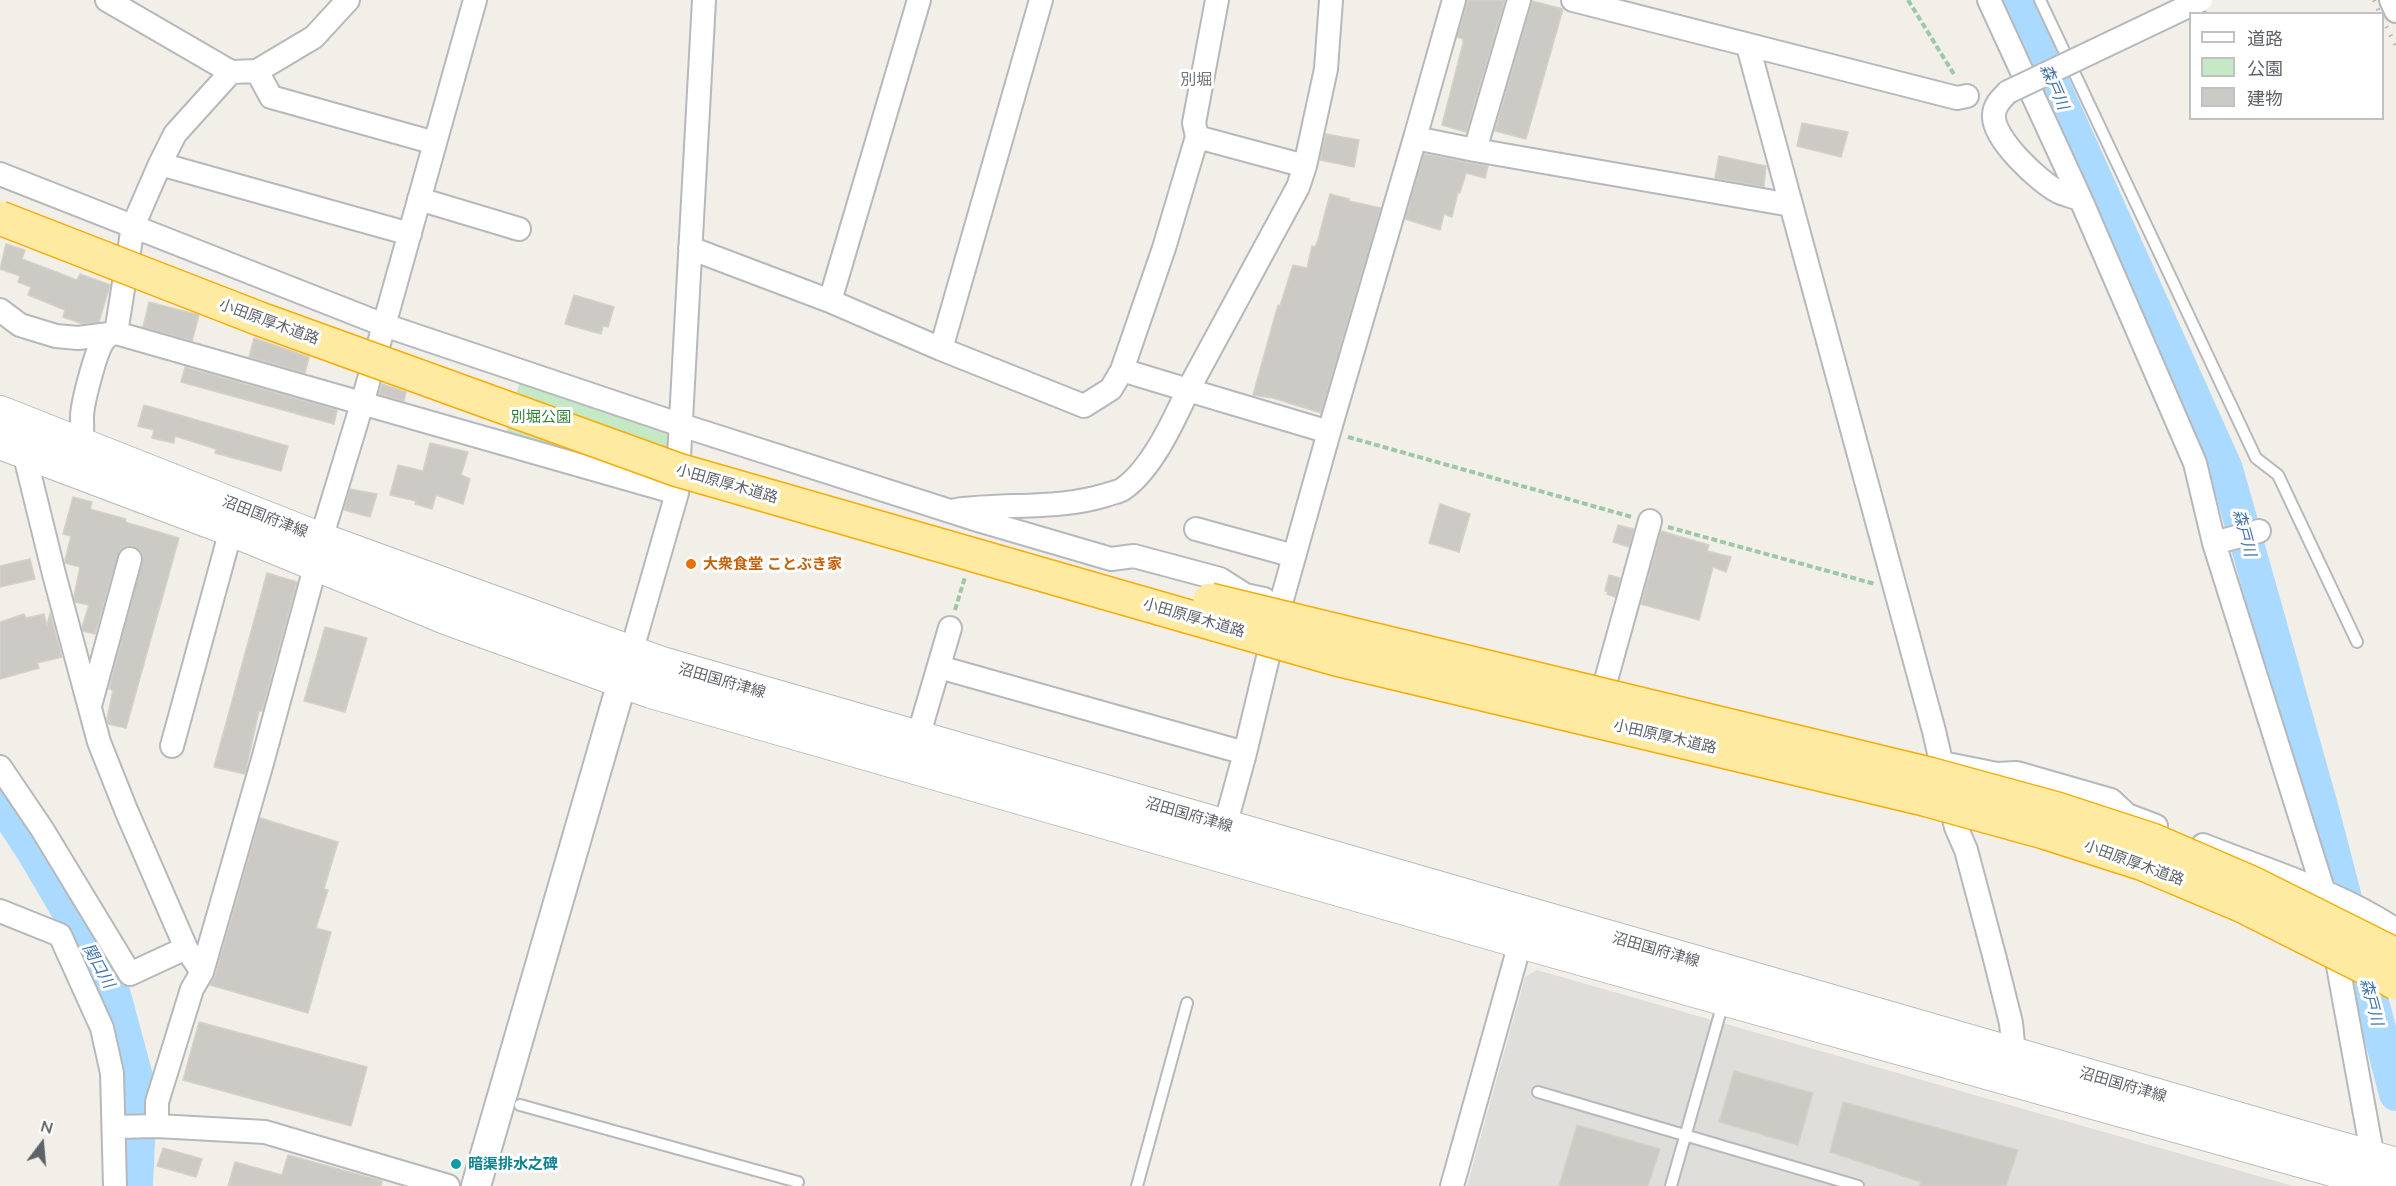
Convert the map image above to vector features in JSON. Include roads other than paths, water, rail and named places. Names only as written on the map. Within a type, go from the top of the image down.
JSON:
[{"type":"highway","name":"小田原厚木道路","points":[[0,195],[365,338],[708,456],[1067,565],[1470,665],[1918,771],[2057,809],[2152,840],[2254,884],[2396,955]]},
{"type":"highway","name":"小田原厚木道路","points":[[0,218],[260,319],[678,470],[1336,659],[1924,799],[2044,831],[2141,863],[2243,906],[2396,982]]},
{"type":"main road","name":"沼田国府津線","points":[[0,412],[81,445],[319,552],[448,619],[627,668],[1524,928],[2014,1054],[2385,1167]]},
{"type":"main road","name":"沼田国府津線","points":[[12,448],[231,530],[319,552]]},
{"type":"main road","name":"沼田国府津線","points":[[627,668],[918,737],[1225,826],[1724,999],[2385,1167]]},
{"type":"street","points":[[107,0],[231,72],[257,71],[315,37],[348,0]]},
{"type":"street","points":[[157,1126],[157,1102],[192,989],[202,972],[476,0]]},
{"type":"street","points":[[476,1186],[676,493],[704,0]]},
{"type":"street","points":[[830,301],[919,0]]},
{"type":"street","points":[[941,349],[1041,0]]},
{"type":"street","points":[[690,248],[830,301],[941,349],[1084,406],[1112,389],[1122,370],[1164,248],[1197,137],[1194,123],[1217,0]]},
{"type":"street","points":[[952,510],[984,506],[1076,502],[1123,489],[1145,466],[1160,445],[1299,187],[1326,69],[1331,0]]},
{"type":"street","points":[[1225,826],[1294,556],[1454,0]]},
{"type":"street","points":[[1475,150],[1519,0]]},
{"type":"street","points":[[1573,0],[1957,98],[1967,96]]},
{"type":"street","points":[[1989,0],[2081,200],[2195,463],[2214,543],[2325,892],[2385,1167]]},
{"type":"street","points":[[2081,200],[2059,192],[2045,183],[2004,142],[1994,124],[1994,113],[1998,101],[2008,92],[2201,0]]},
{"type":"street","points":[[2391,0],[2396,11]]},
{"type":"street","points":[[1748,46],[1896,590],[1942,763],[1956,827],[1966,850],[2011,1023],[2014,1054]]},
{"type":"street","points":[[257,71],[271,97],[435,143]]},
{"type":"street","points":[[81,445],[84,430],[82,416],[102,342],[113,333],[133,226],[175,134],[231,72]]},
{"type":"street","points":[[1197,137],[1305,166]]},
{"type":"street","points":[[1415,138],[1791,205]]},
{"type":"street","points":[[160,164],[410,234]]},
{"type":"street","points":[[0,174],[384,325],[681,425],[1111,559],[1134,556],[1220,579],[1245,595],[1606,680],[1942,763],[1997,774],[2017,773],[2111,800],[2127,815],[2325,892],[2367,910],[2396,930]]},
{"type":"street","points":[[419,199],[519,229]]},
{"type":"street","points":[[0,310],[20,325],[56,336],[78,338],[113,333],[362,404],[435,422],[676,493]]},
{"type":"street","points":[[1122,370],[1329,432]]},
{"type":"street","points":[[12,448],[54,574],[99,742],[186,948],[202,972]]},
{"type":"street","points":[[1606,680],[1650,521]]},
{"type":"street","points":[[1196,529],[1294,556]]},
{"type":"street","points":[[172,747],[231,530]]},
{"type":"street","points":[[2214,543],[2259,531]]},
{"type":"street","points":[[90,705],[130,559]]},
{"type":"street","points":[[918,737],[950,628]]},
{"type":"street","points":[[939,667],[1245,753]]},
{"type":"street","points":[[0,766],[42,829],[130,974],[186,948]]},
{"type":"street","points":[[0,911],[60,935],[102,1028],[112,1073],[115,1186]]},
{"type":"street","points":[[1452,1186],[1524,928]]},
{"type":"street","points":[[114,1127],[157,1126],[265,1132],[410,1181],[448,1186]]},
{"type":"lane","points":[[2040,0],[2256,458],[2278,476],[2357,642]]},
{"type":"lane","points":[[1671,1186],[1724,999]]},
{"type":"lane","points":[[1137,1186],[1187,1003]]},
{"type":"lane","points":[[1538,1092],[1858,1186]]},
{"type":"lane","points":[[519,1105],[798,1182]]},
{"type":"waterway","name":"森戸川","points":[[2015,0],[2226,469],[2321,806],[2396,1094]]},
{"type":"waterway","name":"関口川","points":[[0,801],[33,851],[111,984],[140,1092],[136,1186]]},
{"type":"railway","points":[[2374,0],[2379,12]]},
{"type":"railway","points":[[2384,22],[2396,46]]},
{"type":"place","name":"大衆食堂 ことぶき家","points":[[691,564]]},
{"type":"place","name":"暗渠排水之碑","points":[[456,1164]]},
{"type":"district","name":"別堀","points":[[1196,80]]},
{"type":"park label","name":"別堀公園","points":[[541,417]]}]
